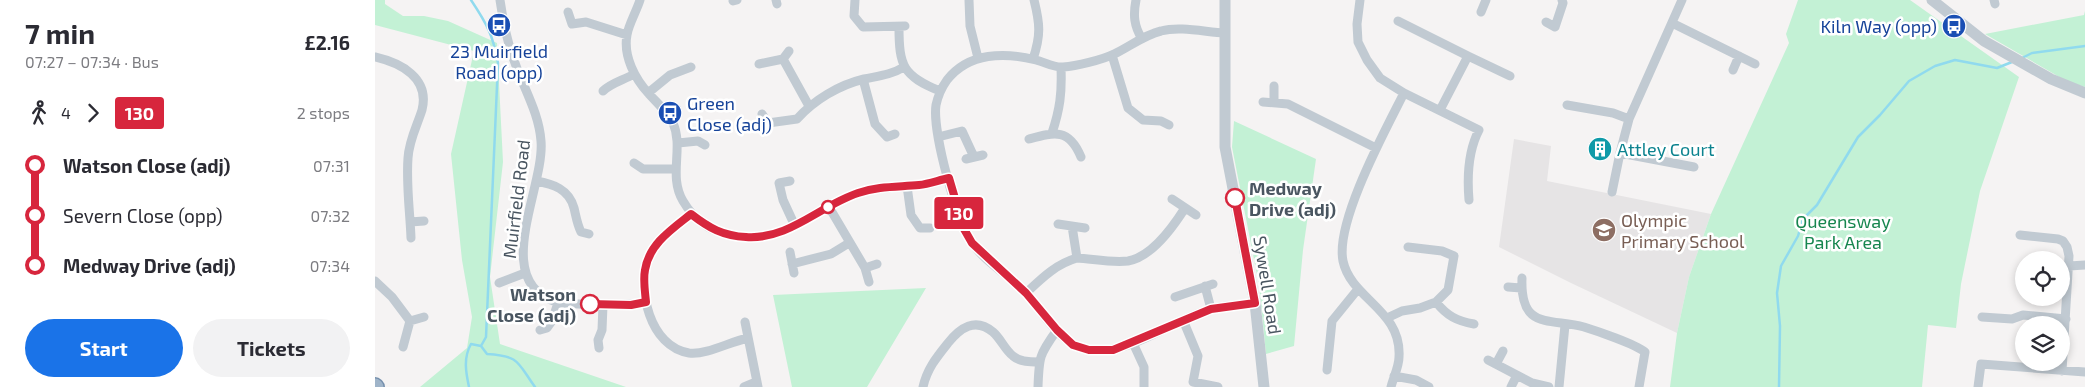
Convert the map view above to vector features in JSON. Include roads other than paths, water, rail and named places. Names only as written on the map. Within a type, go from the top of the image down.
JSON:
[{"type":"street","name":"Muirfield Road","points":[[499,0],[507,40],[537,115],[542,142],[541,160],[522,250],[525,274],[539,294],[558,303],[631,305],[646,302]]},
{"type":"street","points":[[640,0],[627,35],[628,56],[634,74],[673,123],[678,143],[676,183],[681,199],[691,214],[707,226],[722,234],[758,238],[795,226],[847,197],[865,191],[920,185],[949,178]]},
{"type":"street","points":[[855,0],[854,16],[863,27],[902,26],[899,45],[904,67],[920,82],[940,91]]},
{"type":"street","points":[[969,0],[970,26],[978,58]]},
{"type":"street","points":[[1033,59],[1039,40],[1040,24],[1034,0]]},
{"type":"street","points":[[1136,0],[1134,11],[1135,28],[1142,39]]},
{"type":"street","name":"Sywell Road","points":[[1225,0],[1225,130],[1228,166],[1255,303],[1264,387]]},
{"type":"street","points":[[1360,0],[1357,24],[1358,42],[1367,60],[1380,78],[1404,93],[1479,130],[1472,149],[1468,177],[1469,200]]},
{"type":"street","points":[[1481,12],[1486,0]]},
{"type":"street","points":[[1546,22],[1555,27],[1563,3],[1562,0]]},
{"type":"street","points":[[1612,192],[1619,152],[1629,119],[1682,0]]},
{"type":"street","points":[[1931,0],[1984,41],[2051,79],[2085,93]]},
{"type":"street","points":[[568,12],[572,24],[587,22],[627,35]]},
{"type":"street","points":[[1398,21],[1510,76]]},
{"type":"street","points":[[1672,23],[1755,64]]},
{"type":"street","points":[[1225,33],[1183,30],[1161,31],[1112,55],[1061,68],[1033,59],[1001,55],[978,58],[957,70],[940,91],[936,106],[938,137],[964,229],[972,243],[1026,293],[1057,330],[1073,345],[1089,350],[1113,350],[1211,309],[1255,303]]},
{"type":"street","points":[[759,64],[783,59],[789,51]]},
{"type":"street","points":[[1112,55],[1128,108],[1143,120],[1161,121],[1169,125]]},
{"type":"street","points":[[1440,110],[1468,56]]},
{"type":"street","points":[[1733,70],[1739,56]]},
{"type":"street","points":[[375,57],[407,69],[415,77],[422,93],[422,110],[410,140],[407,157],[411,238]]},
{"type":"street","points":[[783,59],[809,106]]},
{"type":"street","points":[[648,93],[669,75],[691,67]]},
{"type":"street","points":[[761,114],[767,126],[797,119],[809,106],[844,86],[896,72],[904,67]]},
{"type":"street","points":[[1052,133],[1060,110],[1062,92],[1061,68]]},
{"type":"street","points":[[603,91],[609,85],[634,74]]},
{"type":"street","points":[[863,80],[875,124],[887,137],[895,134]]},
{"type":"street","points":[[1274,86],[1274,102]]},
{"type":"street","points":[[1391,387],[1399,358],[1397,339],[1387,318],[1349,278],[1343,260],[1344,240],[1349,216],[1361,183],[1404,93]]},
{"type":"street","points":[[1263,102],[1288,104],[1377,148]]},
{"type":"street","points":[[1567,105],[1613,113],[1629,119]]},
{"type":"street","points":[[938,137],[962,131],[974,157]]},
{"type":"street","points":[[1029,139],[1052,133],[1066,136],[1076,143],[1081,157]]},
{"type":"street","points":[[678,143],[697,141],[705,145]]},
{"type":"street","points":[[1619,152],[1694,167]]},
{"type":"street","points":[[635,163],[643,169],[676,169]]},
{"type":"street","points":[[536,181],[549,183],[564,191],[574,206],[581,232],[589,234]]},
{"type":"street","points":[[790,181],[779,183],[783,200],[795,226]]},
{"type":"street","points":[[907,186],[911,215],[920,228]]},
{"type":"street","points":[[1172,199],[1196,215]]},
{"type":"street","points":[[829,207],[865,268],[869,282]]},
{"type":"street","points":[[1026,293],[1051,270],[1077,258],[1129,261],[1148,252],[1174,226],[1185,208]]},
{"type":"street","points":[[691,214],[657,243],[649,256],[645,270],[646,302],[660,335],[676,349],[689,353],[703,353],[727,343],[748,338]]},
{"type":"street","points":[[410,222],[424,221]]},
{"type":"street","points":[[1058,224],[1085,228]]},
{"type":"street","points":[[1072,226],[1077,258]]},
{"type":"street","points":[[920,228],[930,228]]},
{"type":"street","points":[[915,236],[920,228]]},
{"type":"street","points":[[2020,235],[2058,239],[2063,242],[2067,251]]},
{"type":"street","points":[[792,264],[831,254],[849,243]]},
{"type":"street","points":[[1387,318],[1402,311],[1436,302],[1448,290],[1455,256],[1442,251],[1408,247]]},
{"type":"street","points":[[790,252],[794,273]]},
{"type":"street","points":[[865,268],[877,264]]},
{"type":"street","points":[[2070,266],[2085,265]]},
{"type":"street","points":[[499,284],[525,274]]},
{"type":"street","points":[[375,281],[392,297],[410,321]]},
{"type":"street","points":[[1508,287],[1521,283],[1522,300],[1529,311],[1543,322],[1585,328],[1649,350],[1639,387]]},
{"type":"street","points":[[1175,297],[1209,285],[1211,309]]},
{"type":"street","points":[[1327,370],[1332,321],[1358,289]]},
{"type":"street","points":[[1436,302],[1445,314],[1460,322],[1474,324]]},
{"type":"street","points":[[540,330],[547,328],[552,321],[558,303]]},
{"type":"street","points":[[599,348],[598,340],[602,330],[603,305]]},
{"type":"street","points":[[2020,316],[2037,316]]},
{"type":"street","points":[[1981,317],[2015,318]]},
{"type":"street","points":[[410,321],[424,318]]},
{"type":"street","points":[[1183,320],[1198,356],[1193,382],[1218,387]]},
{"type":"street","points":[[403,347],[410,321]]},
{"type":"street","points":[[744,387],[757,385],[745,322]]},
{"type":"street","points":[[923,387],[927,372],[938,356],[957,331],[970,325],[981,326],[993,332],[1014,358],[1039,362]]},
{"type":"street","points":[[1559,387],[1565,325]]},
{"type":"street","points":[[1038,387],[1039,362],[1043,350],[1057,330]]},
{"type":"street","points":[[1133,343],[1144,367],[1144,387]]},
{"type":"street","points":[[1497,364],[1503,351]]},
{"type":"street","points":[[1488,360],[1532,383],[1549,387]]},
{"type":"street","points":[[1978,387],[1981,364],[2015,367]]},
{"type":"street","points":[[2062,371],[2085,372]]},
{"type":"street","points":[[1511,387],[1517,375]]},
{"type":"street","points":[[1394,376],[1416,380],[1429,387]]},
{"type":"waterway","points":[[471,0],[489,30],[498,63],[486,337],[481,346],[487,354],[506,356],[517,362],[535,387]]},
{"type":"waterway","points":[[2022,58],[2032,53],[2085,46]]},
{"type":"waterway","points":[[1779,387],[1780,326],[1777,293],[1781,266],[1798,236],[1803,219],[1817,205],[1858,137],[1909,81],[1935,66],[1955,60],[1997,68],[2012,62]]},
{"type":"waterway","points":[[469,387],[466,371],[468,349],[471,344],[481,346]]},
{"type":"place","name":"23 Muirfield Road (opp)","points":[[499,25]]},
{"type":"place","name":"Kiln Way (opp)","points":[[1954,26]]},
{"type":"place","name":"Green Close (adj)","points":[[670,113]]},
{"type":"place","name":"Attley Court","points":[[1600,149]]},
{"type":"place","name":"Medway Drive (adj)","points":[[1235,198]]},
{"type":"place","name":"Olympic Primary School","points":[[1604,230]]},
{"type":"place","name":"Watson Close (adj)","points":[[590,304]]},
{"type":"park label","name":"Queensway Park Area","points":[[1843,231]]}]
